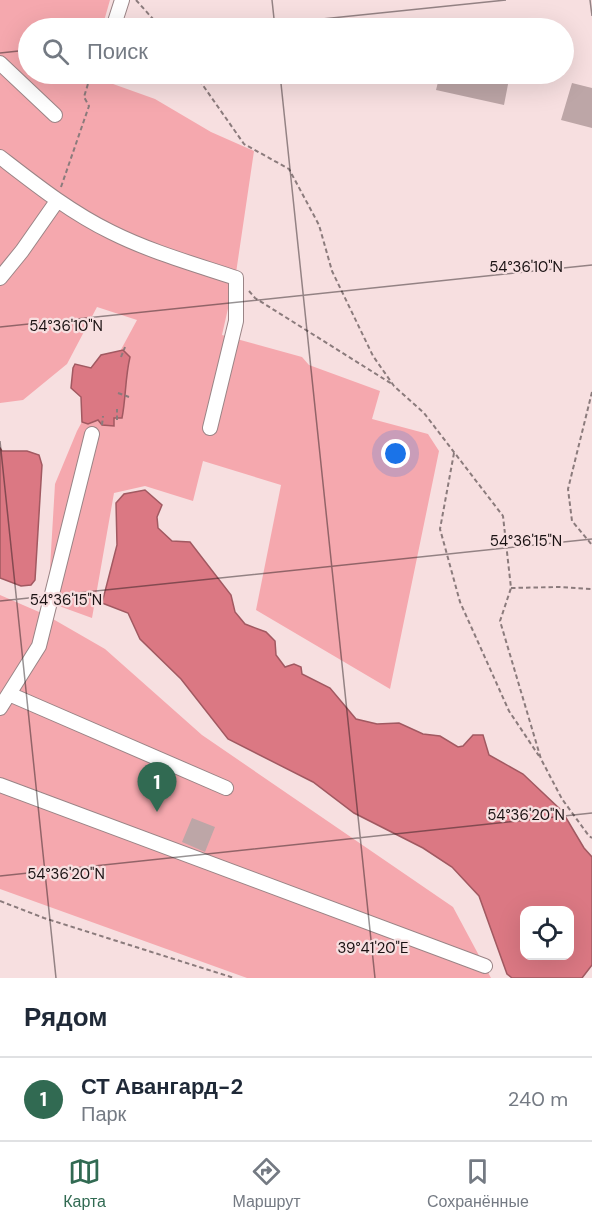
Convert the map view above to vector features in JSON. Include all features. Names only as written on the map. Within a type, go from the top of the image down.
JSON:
[{"type":"lane","points":[[116,18],[122,0]]},
{"type":"lane","points":[[0,63],[18,80]]},
{"type":"lane","points":[[22,84],[55,116]]},
{"type":"lane","points":[[0,157],[57,201],[109,232],[147,249],[236,278],[236,321],[210,428]]},
{"type":"lane","points":[[0,278],[57,201]]},
{"type":"lane","points":[[0,708],[39,646],[97,430]]},
{"type":"lane","points":[[9,694],[226,788]]},
{"type":"lane","points":[[0,784],[485,966]]},
{"type":"path","points":[[136,0],[152,18]]},
{"type":"path","points":[[57,201],[89,106],[84,97],[88,84]]},
{"type":"path","points":[[202,84],[244,144],[289,169],[319,225],[332,271],[373,356],[394,386]]},
{"type":"path","points":[[236,278],[255,298],[394,386],[424,413],[502,516],[511,588],[500,621],[541,759]]},
{"type":"path","points":[[121,357],[125,347]]},
{"type":"path","points":[[592,392],[568,489],[572,521],[592,545]]},
{"type":"path","points":[[118,393],[129,398]]},
{"type":"path","points":[[117,409],[117,420]]},
{"type":"path","points":[[97,430],[103,416]]},
{"type":"path","points":[[454,453],[440,529],[460,602],[509,711],[541,759],[562,799],[592,838]]},
{"type":"path","points":[[511,588],[559,587],[592,590]]},
{"type":"path","points":[[0,901],[44,918],[234,978]]},
{"type":"shaded area","points":[[0,0],[110,0],[105,18],[18,18],[18,84],[113,84],[155,99],[211,132],[254,151],[236,273],[222,335],[302,357],[309,365],[380,391],[372,419],[428,434],[439,451],[390,689],[256,610],[281,485],[203,461],[193,501],[145,486],[114,493],[92,618],[48,602],[55,484],[77,431],[137,320],[97,307],[67,364],[23,400],[0,403]]},
{"type":"shaded area","points":[[123,350],[130,357],[122,418],[114,418],[114,426],[102,425],[98,420],[88,424],[82,422],[81,397],[71,388],[75,364],[91,368],[101,355]]},
{"type":"shaded area","points":[[0,448],[2,451],[27,451],[39,455],[42,465],[35,580],[31,585],[21,586],[0,578]]},
{"type":"shaded area","points":[[145,490],[162,505],[157,517],[158,528],[172,541],[190,542],[231,595],[235,612],[245,624],[266,632],[275,641],[276,655],[285,667],[294,664],[301,667],[302,674],[330,688],[356,719],[377,724],[399,723],[423,734],[440,736],[458,747],[463,746],[473,735],[483,735],[489,755],[523,774],[562,811],[592,857],[592,965],[582,978],[512,978],[507,974],[479,896],[452,867],[423,848],[354,813],[313,782],[228,739],[181,679],[140,639],[128,613],[102,603],[117,545],[116,503],[124,494]]},
{"type":"shaded area","points":[[0,595],[46,615],[105,649],[202,735],[453,907],[491,978],[247,978],[0,889]]},
{"type":"building","points":[[438,84],[508,84],[504,105],[436,90]]},
{"type":"building","points":[[572,84],[592,88],[592,128],[561,120]]},
{"type":"building","points":[[192,818],[215,827],[205,852],[182,842]]},
{"type":"place","name":"СТ Авангард-2","points":[[157,812]]}]
